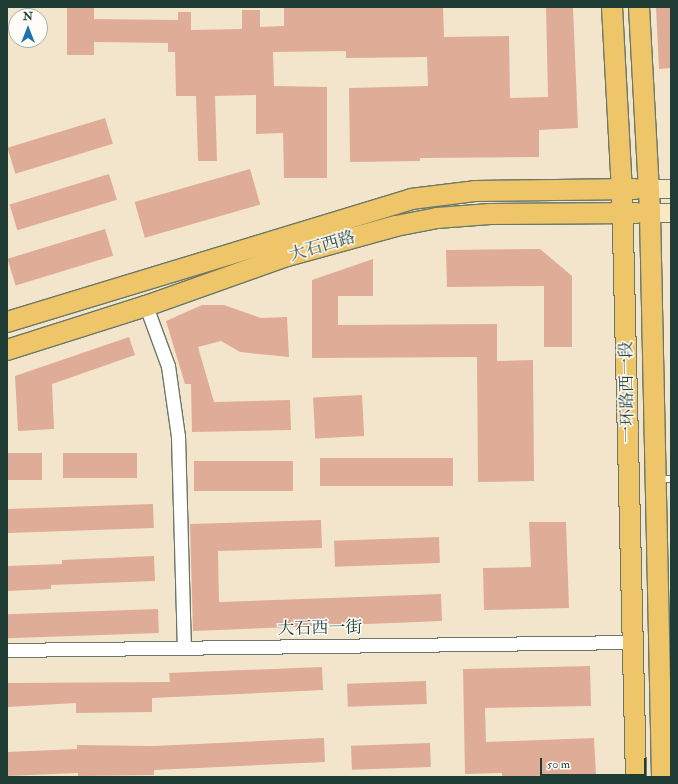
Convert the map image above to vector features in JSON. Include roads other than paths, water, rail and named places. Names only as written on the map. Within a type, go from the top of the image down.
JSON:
[{"type":"main road","name":"一环路西一段","points":[[612,7],[623,213],[636,777]]},
{"type":"main road","name":"一环路西一段","points":[[640,7],[663,479],[662,777]]},
{"type":"main road","name":"大石西路","points":[[7,322],[411,199],[475,191],[649,189]]},
{"type":"main road","points":[[649,189],[671,189]]},
{"type":"main road","name":"大石西路","points":[[7,350],[146,306],[287,256],[396,226],[464,215],[650,213]]},
{"type":"main road","points":[[650,213],[671,213]]},
{"type":"street","points":[[146,306],[168,366],[178,436],[184,648]]},
{"type":"street","name":"大石西一街","points":[[7,650],[633,642]]}]
